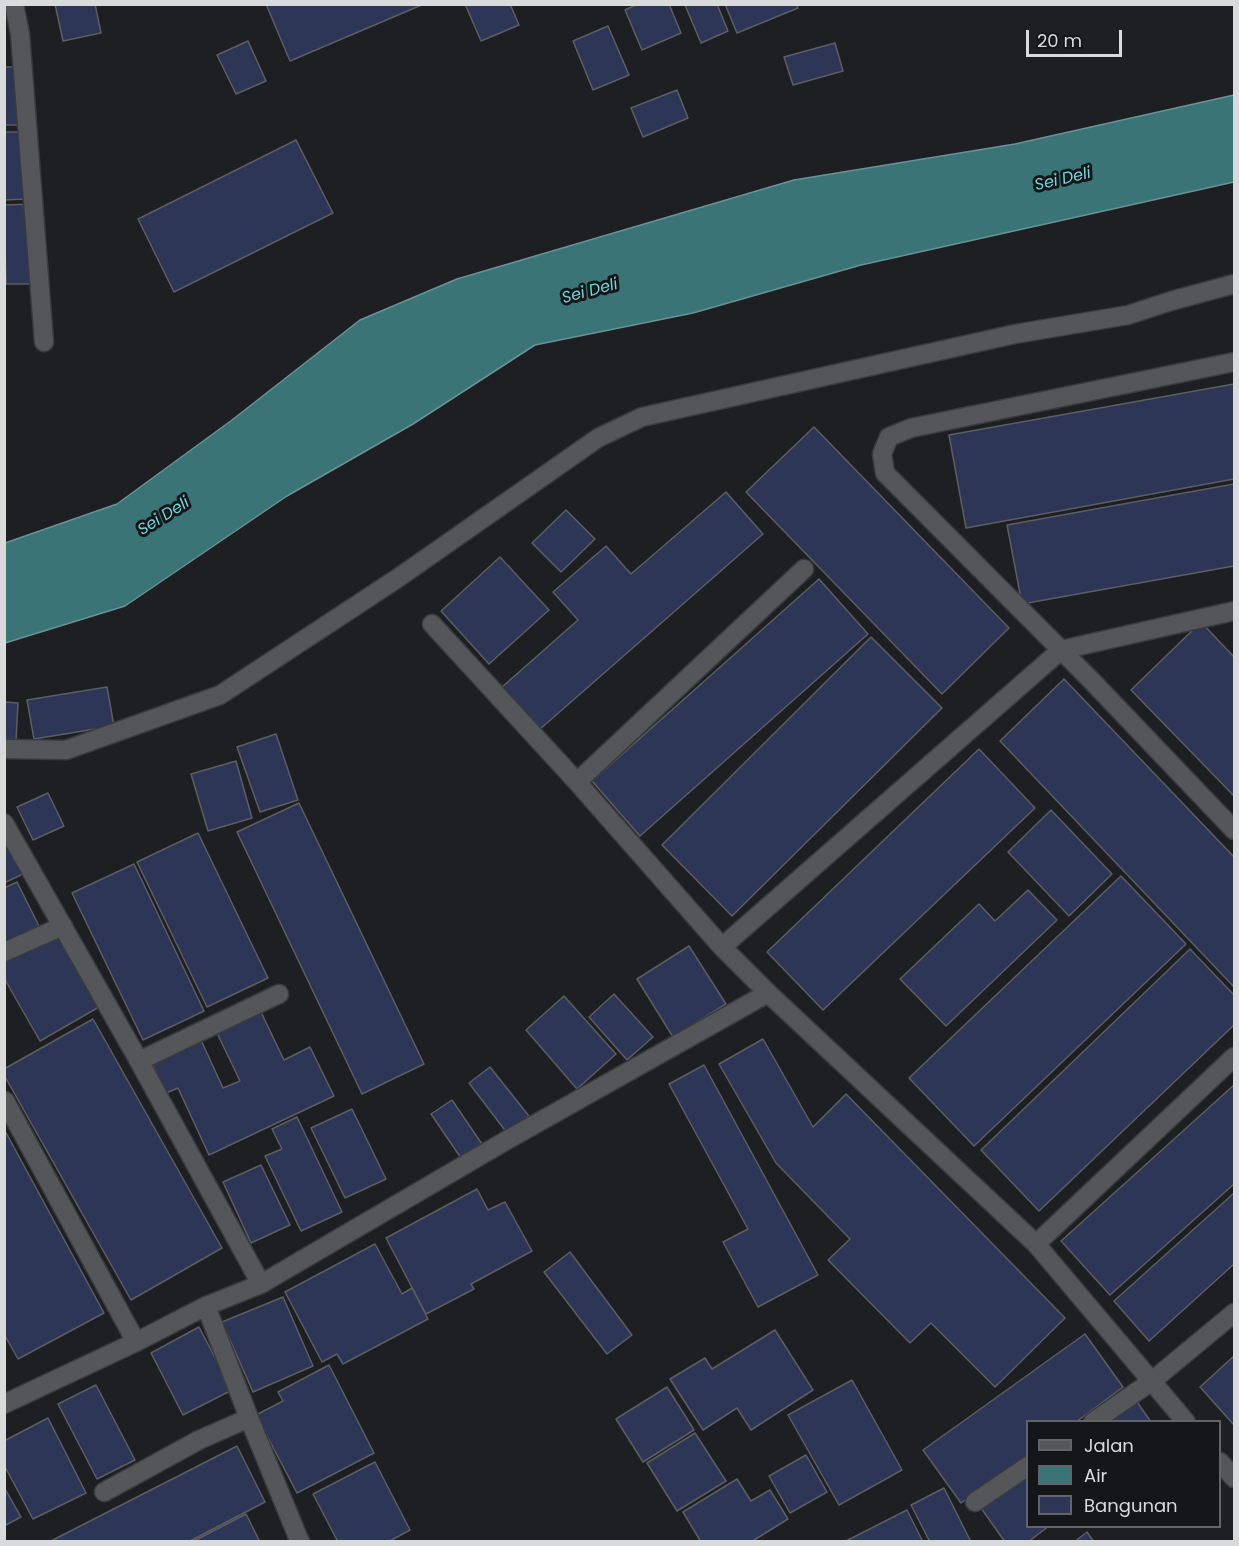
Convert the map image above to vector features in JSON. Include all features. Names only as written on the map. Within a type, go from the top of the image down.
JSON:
[{"type":"street","points":[[14,4],[20,34],[44,342]]},
{"type":"street","points":[[4,749],[66,750],[220,695],[398,578],[598,438],[642,417],[1015,334],[1128,315],[1172,300],[1234,284]]},
{"type":"street","points":[[1234,362],[911,428],[889,437],[882,454],[885,473],[1061,650],[1234,830]]},
{"type":"street","points":[[577,782],[804,569]]},
{"type":"street","points":[[722,947],[1061,650],[1234,611]]},
{"type":"street","points":[[432,624],[577,782],[722,947],[768,993],[1036,1244],[1184,1420]]},
{"type":"street","points":[[4,823],[139,1060],[261,1284]]},
{"type":"street","points":[[4,952],[63,926]]},
{"type":"street","points":[[4,1404],[136,1342],[206,1306],[261,1284],[507,1140],[768,993]]},
{"type":"street","points":[[139,1060],[279,994]]},
{"type":"street","points":[[1036,1244],[1234,1057]]},
{"type":"street","points":[[5,1101],[136,1342]]},
{"type":"street","points":[[206,1306],[300,1542]]},
{"type":"street","points":[[1096,1420],[1152,1381],[1234,1313]]},
{"type":"street","points":[[104,1492],[199,1440],[249,1418]]},
{"type":"street","points":[[1221,1463],[1234,1478]]},
{"type":"street","points":[[975,1502],[1026,1467]]},
{"type":"water","name":"Sei Deli","points":[[1234,95],[1234,182],[861,265],[693,313],[535,345],[413,424],[287,496],[125,606],[5,643],[5,543],[117,504],[232,420],[360,320],[457,279],[794,180],[1015,144]]},
{"type":"building","points":[[55,4],[95,4],[101,33],[63,41]]},
{"type":"building","points":[[266,4],[424,4],[290,61]]},
{"type":"building","points":[[465,4],[510,4],[519,25],[481,41]]},
{"type":"building","points":[[638,4],[669,4],[681,33],[642,50],[625,10]]},
{"type":"building","points":[[717,4],[728,31],[701,43],[685,5]]},
{"type":"building","points":[[725,4],[796,4],[798,8],[737,33]]},
{"type":"building","points":[[608,26],[629,75],[593,90],[573,41]]},
{"type":"building","points":[[248,41],[266,81],[236,94],[217,55]]},
{"type":"building","points":[[835,43],[843,71],[793,85],[784,57]]},
{"type":"building","points":[[4,67],[19,67],[20,125],[4,125]]},
{"type":"building","points":[[677,90],[688,118],[643,137],[631,108]]},
{"type":"building","points":[[4,132],[25,132],[26,199],[4,200]]},
{"type":"building","points":[[296,140],[333,213],[174,292],[138,219]]},
{"type":"building","points":[[31,204],[32,284],[6,284],[4,205]]},
{"type":"building","points":[[1234,384],[1234,479],[966,528],[949,435]]},
{"type":"building","points":[[814,427],[1009,628],[942,694],[746,492]]},
{"type":"building","points":[[1234,484],[1234,566],[1022,604],[1007,525]]},
{"type":"building","points":[[726,492],[763,534],[539,730],[502,687],[578,620],[553,592],[606,546],[631,574]]},
{"type":"building","points":[[566,510],[595,539],[561,572],[532,543]]},
{"type":"building","points":[[500,557],[549,610],[489,664],[441,611]]},
{"type":"building","points":[[819,579],[868,634],[640,836],[592,781]]},
{"type":"building","points":[[1201,622],[1234,657],[1234,796],[1131,690]]},
{"type":"building","points":[[871,637],[942,708],[732,916],[662,845]]},
{"type":"building","points":[[1064,679],[1234,857],[1234,987],[1000,741]]},
{"type":"building","points":[[107,687],[114,726],[34,739],[27,700]]},
{"type":"building","points":[[4,702],[18,703],[16,740],[4,739]]},
{"type":"building","points":[[276,734],[298,800],[260,812],[237,747]]},
{"type":"building","points":[[979,749],[1035,808],[823,1010],[767,952]]},
{"type":"building","points":[[236,761],[252,818],[208,831],[191,774]]},
{"type":"building","points":[[48,793],[64,826],[33,840],[17,807]]},
{"type":"building","points":[[299,803],[424,1064],[362,1094],[237,832]]},
{"type":"building","points":[[1051,810],[1112,874],[1069,916],[1008,852]]},
{"type":"building","points":[[198,833],[268,978],[207,1007],[137,862]]},
{"type":"building","points":[[7,842],[23,874],[4,883],[4,844]]},
{"type":"building","points":[[134,864],[204,1011],[143,1040],[72,893]]},
{"type":"building","points":[[1121,876],[1186,944],[974,1146],[909,1078]]},
{"type":"building","points":[[17,882],[39,926],[4,943],[4,888]]},
{"type":"building","points":[[1028,890],[1057,920],[946,1026],[900,979],[979,904],[995,921]]},
{"type":"building","points":[[57,933],[99,1007],[40,1041],[4,978],[4,962]]},
{"type":"building","points":[[689,946],[726,1004],[673,1037],[637,979]]},
{"type":"building","points":[[1190,949],[1234,995],[1234,1025],[1039,1211],[981,1150]]},
{"type":"building","points":[[614,994],[653,1037],[627,1060],[589,1017]]},
{"type":"building","points":[[564,996],[616,1054],[577,1089],[526,1030]]},
{"type":"building","points":[[260,1010],[284,1060],[310,1047],[334,1096],[209,1155],[178,1088],[166,1093],[151,1061],[200,1038],[223,1088],[240,1081],[216,1031]]},
{"type":"building","points":[[93,1019],[222,1248],[131,1300],[4,1075],[4,1069]]},
{"type":"building","points":[[763,1039],[813,1127],[846,1094],[1065,1318],[995,1387],[931,1323],[910,1343],[828,1260],[850,1239],[776,1163],[719,1064]]},
{"type":"building","points":[[704,1065],[818,1275],[758,1307],[723,1242],[748,1229],[669,1084]]},
{"type":"building","points":[[490,1067],[529,1116],[507,1133],[469,1083]]},
{"type":"building","points":[[1234,1085],[1234,1184],[1110,1295],[1061,1241]]},
{"type":"building","points":[[452,1100],[484,1147],[463,1161],[431,1114]]},
{"type":"building","points":[[352,1109],[386,1179],[345,1198],[311,1128]]},
{"type":"building","points":[[297,1117],[342,1212],[301,1231],[265,1156],[282,1149],[272,1129]]},
{"type":"building","points":[[4,1129],[104,1313],[18,1359],[4,1334]]},
{"type":"building","points":[[261,1165],[290,1225],[251,1243],[223,1182]]},
{"type":"building","points":[[477,1189],[488,1210],[505,1202],[532,1251],[471,1284],[474,1289],[426,1314],[386,1238]]},
{"type":"building","points":[[1234,1193],[1234,1264],[1149,1341],[1114,1301]]},
{"type":"building","points":[[375,1244],[402,1294],[412,1288],[428,1319],[343,1364],[337,1354],[322,1362],[285,1292]]},
{"type":"building","points":[[570,1252],[632,1335],[607,1354],[544,1272]]},
{"type":"building","points":[[283,1297],[313,1366],[253,1392],[222,1322]]},
{"type":"building","points":[[199,1327],[232,1390],[183,1415],[151,1353]]},
{"type":"building","points":[[775,1330],[813,1390],[751,1430],[737,1408],[703,1430],[670,1379],[705,1358],[712,1369]]},
{"type":"building","points":[[1085,1334],[1123,1387],[1079,1420],[1026,1420],[1026,1457],[961,1503],[923,1450]]},
{"type":"building","points":[[1234,1356],[1234,1425],[1200,1387]]},
{"type":"building","points":[[329,1365],[374,1453],[297,1493],[256,1415],[283,1401],[278,1392]]},
{"type":"building","points":[[852,1380],[902,1470],[839,1505],[788,1415]]},
{"type":"building","points":[[96,1385],[135,1460],[97,1479],[58,1404]]},
{"type":"building","points":[[667,1387],[694,1430],[643,1462],[616,1419]]},
{"type":"building","points":[[1135,1399],[1150,1420],[1105,1420]]},
{"type":"building","points":[[48,1418],[86,1493],[33,1519],[4,1465],[4,1441]]},
{"type":"building","points":[[695,1433],[726,1481],[677,1511],[647,1463]]},
{"type":"building","points":[[237,1446],[265,1502],[188,1542],[49,1542]]},
{"type":"building","points":[[806,1455],[827,1492],[790,1513],[769,1476]]},
{"type":"building","points":[[375,1462],[410,1530],[388,1542],[338,1542],[313,1494]]},
{"type":"building","points":[[1026,1476],[1026,1528],[1046,1528],[1028,1542],[1005,1542],[981,1508]]},
{"type":"building","points":[[737,1479],[751,1501],[770,1490],[788,1519],[751,1542],[701,1542],[683,1512]]},
{"type":"building","points":[[4,1487],[21,1517],[4,1526]]},
{"type":"building","points":[[944,1488],[971,1542],[930,1542],[911,1505]]},
{"type":"building","points":[[907,1510],[923,1542],[846,1542],[846,1541]]},
{"type":"building","points":[[246,1514],[260,1542],[192,1542]]},
{"type":"building","points":[[1087,1532],[1094,1542],[1074,1542]]}]
